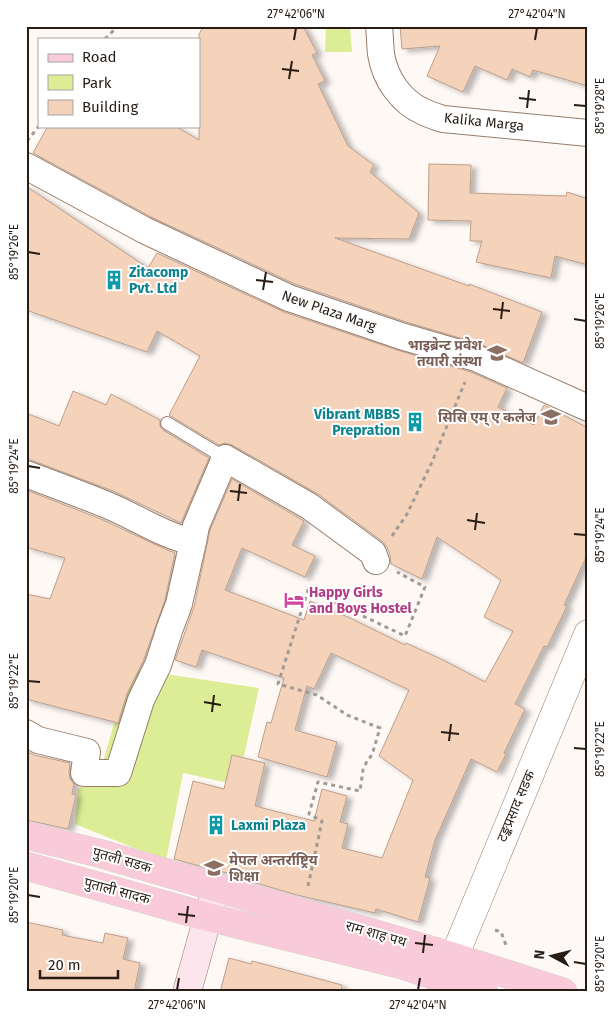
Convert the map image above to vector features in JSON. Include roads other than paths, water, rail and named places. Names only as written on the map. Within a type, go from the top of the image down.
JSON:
[{"type":"main road","name":"पुतली सडक","points":[[26,835],[102,854],[216,888]]},
{"type":"main road","name":"पुताली सादक","points":[[26,866],[208,917]]},
{"type":"main road","name":"राम शाह पथ","points":[[216,888],[451,968],[563,992]]},
{"type":"main road","points":[[187,992],[216,888]]},
{"type":"main road","name":"राम शाह पथ","points":[[208,917],[402,965],[451,968],[484,992]]},
{"type":"street","name":"Kalika Marga","points":[[379,26],[381,54],[387,74],[396,90],[408,103],[423,112],[443,119],[588,133]]},
{"type":"street","name":"New Plaza Marg","points":[[26,166],[144,230],[289,298],[401,336],[476,358],[588,408]]},
{"type":"street","points":[[26,733],[38,740],[87,752],[84,772],[118,773],[140,700],[158,666],[179,604],[196,526],[225,458],[309,506],[373,552],[376,561]]},
{"type":"street","points":[[26,474],[106,504],[163,531],[193,542]]},
{"type":"street","name":"टङ्कप्रसाद सडक","points":[[451,968],[588,634]]},
{"type":"lane","points":[[167,423],[225,458]]},
{"type":"lane","points":[[216,888],[218,882],[304,903]]},
{"type":"place","name":"Zitacomp Pvt. Ltd","points":[[114,280]]},
{"type":"place","name":"भाइब्रेन्ट प्रवेश तयारी संस्था","points":[[497,353]]},
{"type":"place","name":"सिसि एम् ए कलेज","points":[[551,417]]},
{"type":"place","name":"Vibrant MBBS Prepration","points":[[415,422]]},
{"type":"place","name":"Happy Girls and Boys Hostel","points":[[294,600]]},
{"type":"place","name":"Laxmi Plaza","points":[[216,825]]},
{"type":"place","name":"मेपल अन्तर्राष्ट्रिय शिक्षा","points":[[214,868]]}]
